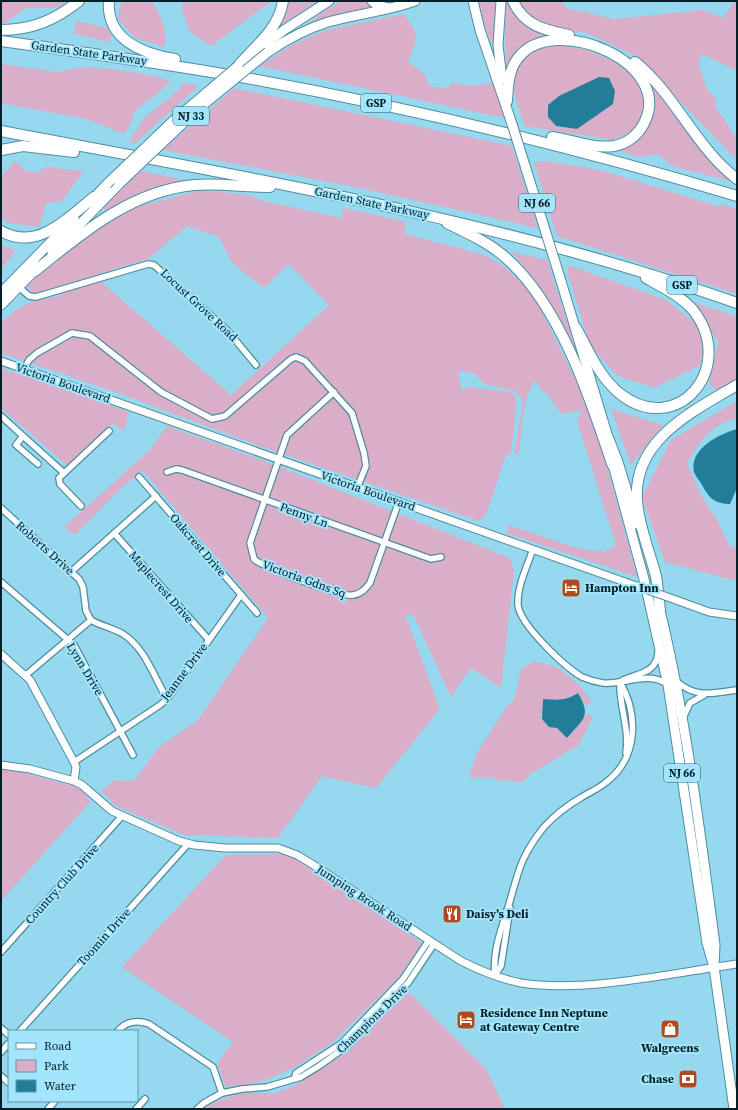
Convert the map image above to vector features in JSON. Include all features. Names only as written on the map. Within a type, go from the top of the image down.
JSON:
[{"type":"highway","points":[[1,30],[24,29],[42,24],[61,15],[79,1]]},
{"type":"highway","points":[[109,1],[110,14],[115,27],[124,39],[133,46],[157,55],[190,62],[241,77]]},
{"type":"highway","points":[[238,66],[265,38],[274,24],[283,1]]},
{"type":"highway","points":[[255,49],[329,1]]},
{"type":"highway","points":[[372,1],[377,5],[392,8]]},
{"type":"highway","name":"NJ 33","points":[[1,305],[119,184],[198,109],[268,52],[291,38],[316,27],[415,1]]},
{"type":"highway","name":"NJ 66","points":[[473,1],[505,102],[511,129],[576,328],[607,434],[618,462],[640,535],[660,612],[672,683],[707,943],[714,967],[734,1109]]},
{"type":"highway","name":"NJ 66","points":[[501,1],[499,55],[505,102]]},
{"type":"highway","points":[[513,1],[524,18],[539,28],[598,42],[618,51],[636,63],[656,83],[709,153],[737,179]]},
{"type":"highway","points":[[505,102],[510,73],[518,57],[537,43],[557,39],[590,45],[624,62],[641,77],[649,100],[647,116],[640,129],[630,140],[619,145],[597,146],[511,129]]},
{"type":"highway","name":"Garden State Parkway","points":[[1,41],[241,77],[511,129],[737,196]]},
{"type":"highway","name":"NJ 33","points":[[1,293],[108,184],[172,122],[238,66]]},
{"type":"highway","name":"Garden State Parkway","points":[[1,131],[292,186],[429,215],[519,237],[626,268],[737,303]]},
{"type":"highway","points":[[1,150],[12,146],[29,146],[125,155]]},
{"type":"highway","points":[[35,271],[92,225],[123,208],[161,193],[194,185],[292,186]]},
{"type":"highway","points":[[1,231],[17,237],[40,236],[56,228],[94,198]]},
{"type":"highway","points":[[429,215],[472,236],[497,251],[512,264],[526,280],[552,319],[574,360],[592,404],[612,464]]},
{"type":"highway","points":[[576,328],[602,375],[620,393],[633,402],[654,407],[672,405],[688,398],[698,389],[705,379],[710,360],[708,340],[701,322],[694,310],[679,297],[626,268]]},
{"type":"highway","points":[[660,612],[656,578],[637,505],[637,484],[640,472],[650,451],[669,428],[688,414],[737,385]]},
{"type":"highway","name":"NJ 66","points":[[607,434],[612,464],[634,543],[658,640],[683,718],[715,945],[714,967]]},
{"type":"street","name":"Locust Grove Road","points":[[19,287],[29,296],[36,297],[148,264],[154,265],[227,330],[256,365]]},
{"type":"street","points":[[24,369],[37,353],[72,333],[90,336],[99,341],[161,392],[212,419],[225,416],[291,358],[296,357],[305,361],[352,413],[364,453],[366,466],[357,488]]},
{"type":"street","name":"Victoria Boulevard","points":[[1,361],[709,612],[737,616]]},
{"type":"street","name":"Victoria Gdns Sq","points":[[334,392],[287,435],[250,543],[254,559],[265,567],[321,587],[352,596],[364,591],[370,583],[399,502]]},
{"type":"street","points":[[1,416],[64,472]]},
{"type":"street","points":[[81,506],[58,482],[64,472],[109,431]]},
{"type":"street","points":[[23,436],[16,445],[38,464]]},
{"type":"street","name":"Penny Ln","points":[[167,472],[176,469],[182,470],[265,501],[431,559],[441,557]]},
{"type":"street","name":"Oakcrest Drive","points":[[139,476],[257,613]]},
{"type":"street","points":[[72,571],[156,496]]},
{"type":"street","name":"Roberts Drive","points":[[1,508],[72,571],[83,587],[86,611],[91,620]]},
{"type":"street","name":"Maplecrest Drive","points":[[114,533],[209,640]]},
{"type":"street","points":[[533,549],[520,585],[518,597],[519,612],[527,627],[581,676],[600,682],[620,682],[654,677],[689,691],[705,694],[737,690]]},
{"type":"street","name":"Lynn Drive","points":[[1,582],[76,648],[133,755]]},
{"type":"street","name":"Jeanne Drive","points":[[74,762],[167,698],[240,595]]},
{"type":"street","points":[[26,675],[91,620],[118,631],[133,642],[142,653],[167,698]]},
{"type":"street","points":[[620,682],[653,667],[658,658],[658,640]]},
{"type":"street","points":[[1,654],[26,675],[74,762],[76,767],[74,781]]},
{"type":"street","points":[[495,975],[494,964],[502,926],[510,900],[523,860],[539,833],[556,815],[569,805],[611,779],[625,759],[628,734],[620,694],[620,682]]},
{"type":"street","points":[[683,718],[690,703],[705,694]]},
{"type":"street","name":"Jumping Brook Road","points":[[1,766],[30,769],[74,781],[82,785],[100,802],[122,816],[188,844],[224,848],[268,847],[288,851],[312,864],[466,963],[495,975],[522,983],[586,984],[737,964]]},
{"type":"street","name":"Country Club Drive","points":[[1,952],[122,816]]},
{"type":"street","name":"Toomin Drive","points":[[21,1030],[188,844]]},
{"type":"street","name":"Champions Drive","points":[[295,1077],[296,1073],[342,1043],[405,976],[432,942]]},
{"type":"street","name":"Champions Drive","points":[[197,1109],[204,1103],[222,1093],[267,1087],[295,1077],[301,1077],[319,1066],[347,1046],[411,980],[432,942]]},
{"type":"street","points":[[405,976],[411,980]]},
{"type":"street","points":[[119,1030],[130,1022],[142,1022],[149,1024],[213,1067],[222,1093]]},
{"type":"street","points":[[1,1052],[8,1044]]},
{"type":"street","points":[[136,1109],[145,1099]]},
{"type":"green space","points":[[1,1],[67,1],[58,8],[26,8],[1,26]]},
{"type":"green space","points":[[126,1],[152,1],[165,30],[166,36],[164,47],[135,38],[118,19],[120,5]]},
{"type":"green space","points":[[184,1],[272,1],[211,46],[190,32],[181,7]]},
{"type":"green space","points":[[287,1],[318,1],[276,29]]},
{"type":"green space","points":[[342,1],[367,1],[371,7],[328,17],[303,27],[326,10]]},
{"type":"green space","points":[[478,1],[497,1],[494,48],[481,17]]},
{"type":"green space","points":[[507,1],[509,1],[523,23],[546,36],[522,46],[506,67],[505,27]]},
{"type":"green space","points":[[518,1],[562,1],[566,8],[614,19],[702,10],[723,18],[735,1],[737,1],[737,71],[702,54],[698,64],[708,91],[716,97],[716,107],[737,139],[737,160],[636,56],[587,33],[548,26],[530,16]]},
{"type":"green space","points":[[403,14],[409,21],[416,36],[414,47],[408,61],[423,73],[431,87],[449,88],[451,83],[472,86],[493,83],[505,118],[259,66],[292,45],[323,31]]},
{"type":"green space","points":[[77,21],[107,28],[112,36],[108,42],[73,33]]},
{"type":"green space","points":[[556,44],[588,50],[617,63],[638,80],[643,92],[644,112],[632,131],[613,140],[525,126],[515,96],[515,76],[518,67],[524,59],[533,52]]},
{"type":"green space","points":[[1,64],[57,72],[85,67],[120,70],[159,77],[171,82],[134,112],[131,124],[124,134],[86,119],[1,103]]},
{"type":"green space","points":[[649,82],[704,154],[734,182],[672,166],[659,155],[636,157],[619,150],[636,141],[652,106]]},
{"type":"green space","points":[[185,83],[199,86],[134,144],[130,141],[145,117],[171,97]]},
{"type":"green space","points":[[234,88],[512,146],[538,228],[355,187],[163,150]]},
{"type":"green space","points":[[15,161],[25,170],[36,173],[46,167],[84,171],[62,201],[46,203],[39,227],[8,223],[1,217],[1,177]]},
{"type":"green space","points":[[544,161],[600,170],[720,207],[723,204],[737,209],[737,294],[557,236],[534,162]]},
{"type":"green space","points":[[141,171],[190,181],[152,189],[106,212],[103,207]]},
{"type":"green space","points":[[202,190],[248,195],[263,201],[341,218],[344,208],[406,222],[405,234],[485,255],[504,267],[525,285],[536,300],[588,405],[603,451],[637,577],[506,533],[509,525],[577,548],[604,552],[616,545],[577,421],[582,410],[562,414],[536,380],[531,387],[525,404],[519,453],[514,454],[523,402],[517,392],[483,383],[475,374],[462,371],[458,373],[462,391],[469,387],[510,392],[517,398],[511,453],[506,455],[486,515],[479,521],[259,446],[124,395],[1,353],[1,324],[14,311],[35,301],[60,296],[63,289],[98,279],[231,395],[329,305],[289,264],[264,288],[232,263],[219,237],[187,226],[148,259],[47,290],[33,293],[27,286],[42,270],[105,220],[140,206]]},
{"type":"green space","points":[[1,245],[16,250],[1,269]]},
{"type":"green space","points":[[512,252],[547,260],[577,352],[545,298]]},
{"type":"green space","points":[[568,265],[666,300],[695,323],[705,348],[701,365],[654,388],[616,375],[590,345],[568,274]]},
{"type":"green space","points":[[693,302],[737,317],[737,381],[719,391],[709,384],[718,342]]},
{"type":"green space","points":[[1,368],[129,412],[124,431],[112,424],[67,465],[1,408]]},
{"type":"green space","points":[[737,401],[737,418],[719,425],[707,435],[687,463],[700,494],[717,520],[729,545],[737,548],[737,581],[665,562],[642,497],[671,440]]},
{"type":"green space","points":[[611,409],[663,425],[631,465]]},
{"type":"green space","points":[[167,426],[267,462],[510,558],[514,570],[501,688],[471,668],[451,697],[414,616],[405,614],[440,709],[376,788],[322,776],[278,838],[184,835],[116,806],[101,791],[113,781],[135,780],[158,748],[198,720],[268,618],[143,471],[121,488],[75,535],[64,527],[150,450]]},
{"type":"green space","points":[[535,661],[559,668],[578,684],[592,702],[586,706],[578,693],[574,696],[565,698],[543,699],[542,719],[557,728],[567,738],[587,714],[593,716],[579,745],[532,773],[521,783],[510,780],[497,781],[492,777],[469,777],[478,751],[508,705],[514,700],[521,669]]},
{"type":"green space","points":[[1,766],[83,789],[90,802],[1,901]]},
{"type":"green space","points":[[281,854],[296,859],[422,943],[399,977],[332,1043],[295,1067],[269,1079],[247,1085],[226,1087],[217,1063],[233,1042],[122,967],[226,855]]},
{"type":"green space","points":[[409,992],[487,1070],[505,1109],[201,1109],[209,1104],[244,1092],[272,1094],[294,1086],[348,1052],[370,1027]]},
{"type":"water","points":[[599,77],[609,78],[615,91],[613,104],[577,129],[556,126],[548,117],[548,105],[559,96]]},
{"type":"water","points":[[737,429],[737,488],[730,504],[725,504],[720,503],[710,497],[694,472],[694,463],[696,456],[707,443],[722,434]]},
{"type":"water","points":[[578,693],[585,713],[581,722],[567,738],[557,728],[549,727],[542,719],[543,699],[565,699]]},
{"type":"place","name":"Hampton Inn","points":[[571,588]]},
{"type":"place","name":"Daisy's Deli","points":[[452,914]]},
{"type":"place","name":"Residence Inn Neptune at Gateway Centre","points":[[466,1020]]},
{"type":"place","name":"Walgreens","points":[[670,1029]]},
{"type":"place","name":"Chase","points":[[688,1079]]}]
